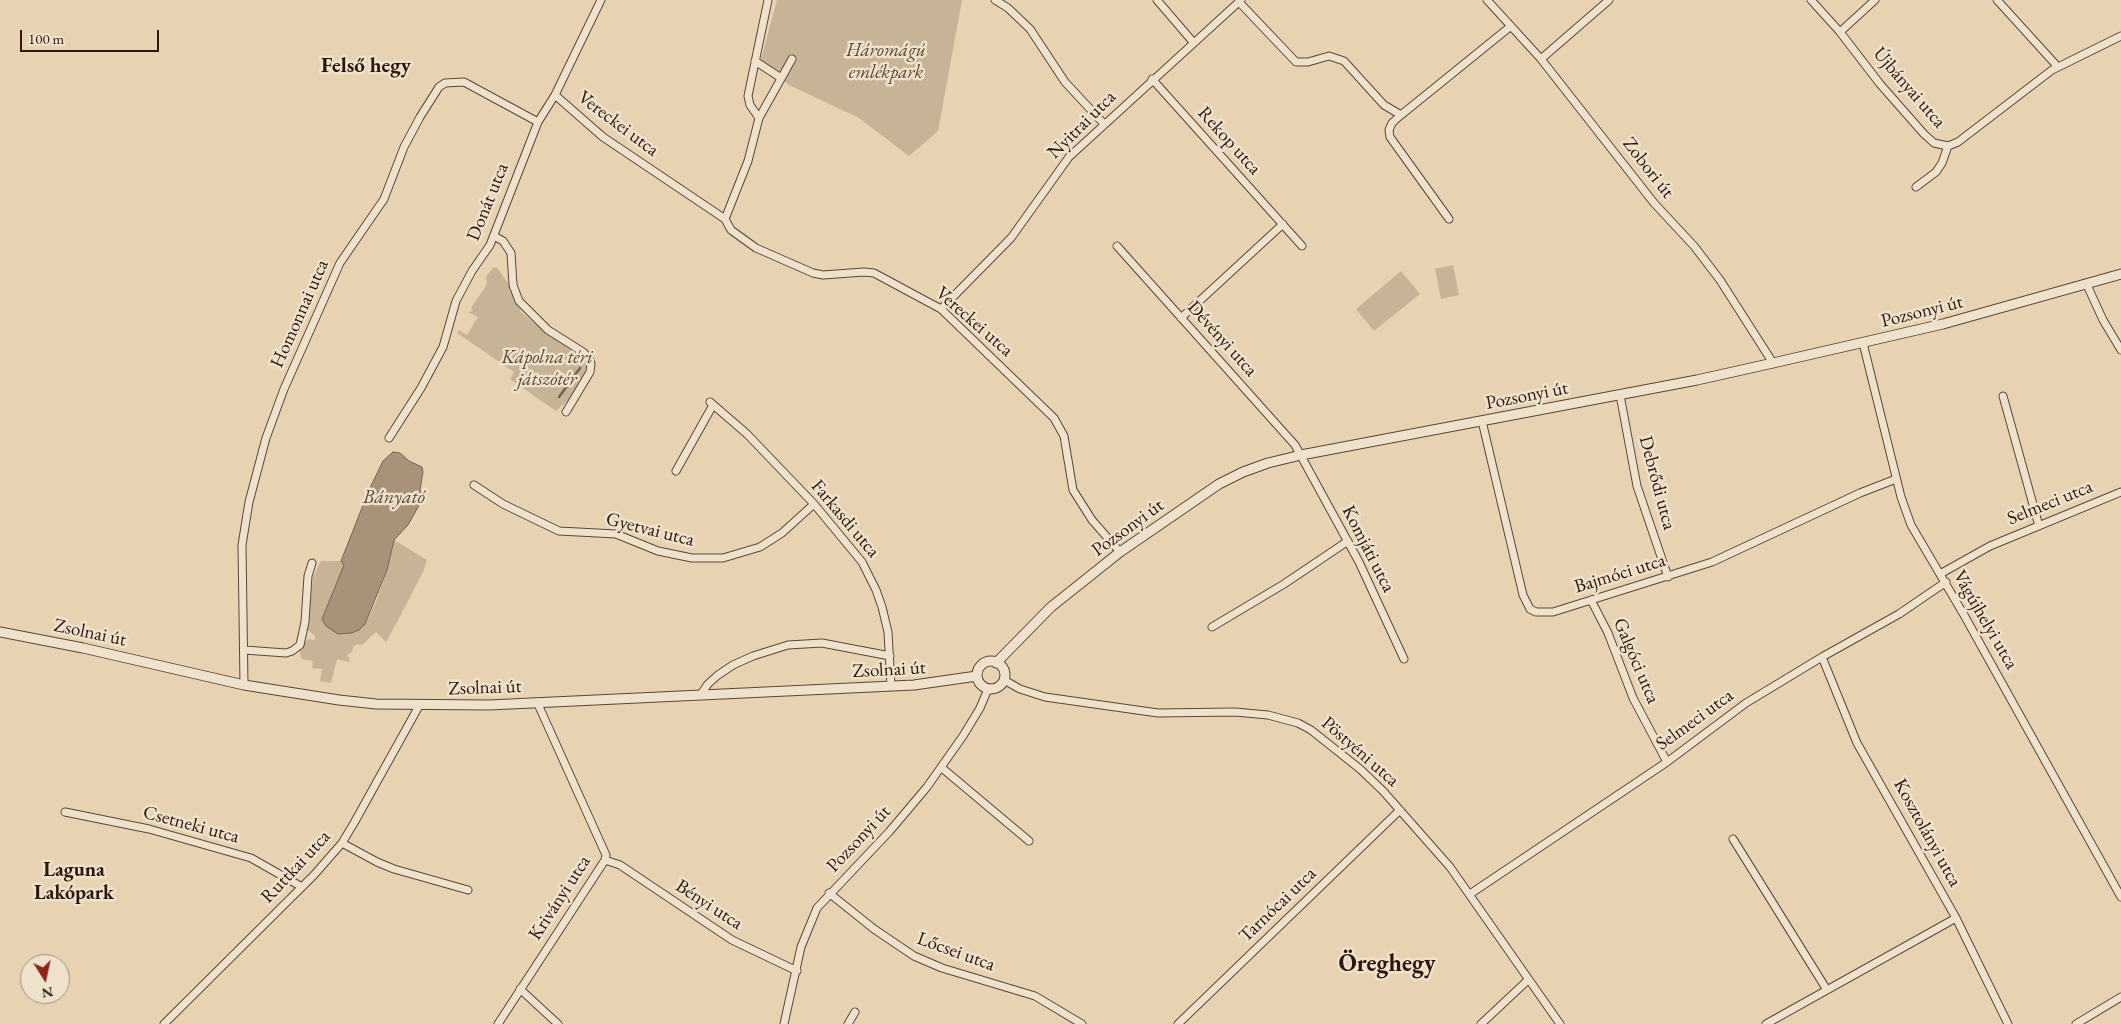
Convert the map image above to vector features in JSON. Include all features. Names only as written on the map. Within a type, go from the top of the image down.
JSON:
[{"type":"street","name":"Donát utca","points":[[389,438],[433,367],[443,347],[456,301],[494,236],[538,122],[555,95],[601,0]]},
{"type":"street","points":[[759,118],[750,105],[748,96],[768,0]]},
{"type":"street","points":[[995,0],[1008,8],[1030,29],[1065,82],[1104,124]]},
{"type":"street","points":[[1157,0],[1193,42]]},
{"type":"street","name":"Zobori út","points":[[1487,0],[1541,59],[1654,203],[1694,246],[1715,274],[1773,363]]},
{"type":"street","points":[[1541,59],[1609,0]]},
{"type":"street","name":"Újbányai utca","points":[[1811,0],[1840,32],[1880,84],[1924,134],[1934,143],[1948,146],[1958,142],[2058,66],[2121,37]]},
{"type":"street","points":[[1840,32],[1875,0]]},
{"type":"street","points":[[1998,0],[2058,66]]},
{"type":"street","points":[[1240,1],[1296,62],[1308,62],[1329,56],[1344,61],[1384,105],[1400,115]]},
{"type":"street","name":"Nyitrai utca","points":[[941,309],[1011,238],[1069,157],[1152,79],[1240,1]]},
{"type":"street","points":[[1449,219],[1390,138],[1389,130],[1392,123],[1400,115],[1511,26]]},
{"type":"street","points":[[725,219],[748,161],[759,118],[792,59]]},
{"type":"street","points":[[754,61],[781,78]]},
{"type":"street","name":"Rekop utca","points":[[1152,79],[1302,246]]},
{"type":"street","name":"Homonnai utca","points":[[244,685],[243,537],[249,502],[266,438],[284,389],[331,280],[340,263],[384,199],[404,147],[439,87],[445,83],[455,81],[464,82],[538,122]]},
{"type":"street","name":"Vereckei utca","points":[[555,95],[602,137],[725,219],[731,230],[744,241],[813,273],[823,275],[874,273],[941,309],[1054,418],[1064,436],[1072,490],[1092,520],[1120,552]]},
{"type":"street","points":[[1916,187],[1936,172],[1942,163],[1948,146]]},
{"type":"street","points":[[1181,318],[1283,224]]},
{"type":"street","points":[[494,236],[503,241],[511,253],[513,285],[519,300],[548,330],[583,352],[589,358],[591,364],[590,372],[566,412]]},
{"type":"street","name":"Dévényi utca","points":[[1117,246],[1288,436],[1300,455]]},
{"type":"street","name":"Pozsonyi út","points":[[996,663],[1051,607],[1120,552],[1230,478],[1268,463],[1300,455],[1620,395],[1773,363],[1985,313],[2121,274]]},
{"type":"street","points":[[2087,285],[2103,320],[2121,350]]},
{"type":"street","name":"Vágújhelyi utca","points":[[1863,343],[1900,497],[1911,525],[1946,582],[2121,896]]},
{"type":"street","name":"Debrődi utca","points":[[1620,395],[1637,486],[1668,577]]},
{"type":"street","points":[[2003,396],[2039,526]]},
{"type":"street","name":"Farkasdi utca","points":[[676,471],[712,404],[747,434],[814,504],[852,548],[870,577],[882,607],[888,632],[891,686]]},
{"type":"street","name":"Bajmóci utca","points":[[1482,421],[1526,602],[1530,609],[1536,612],[1545,613],[1591,600],[1668,577],[1725,557],[1860,493],[1896,480]]},
{"type":"street","name":"Komjáti utca","points":[[1300,455],[1348,541],[1404,659]]},
{"type":"street","name":"Gyetvai utca","points":[[474,485],[503,504],[559,531],[616,534],[658,551],[692,558],[723,558],[760,547],[782,533],[814,504]]},
{"type":"street","name":"Selmeci utca","points":[[1940,574],[1990,546],[2121,492]]},
{"type":"street","points":[[1212,627],[1284,584],[1348,541]]},
{"type":"street","points":[[244,650],[286,653],[300,645],[308,576],[312,562]]},
{"type":"street","name":"Selmeci utca","points":[[1470,894],[1667,762],[1746,704],[1822,657],[1899,614],[1946,582]]},
{"type":"street","name":"Galgóci utca","points":[[1591,600],[1608,633],[1633,698],[1667,762]]},
{"type":"street","name":"Zsolnai út","points":[[0,632],[83,648],[244,685],[339,700],[419,706],[930,684],[977,676]]},
{"type":"street","points":[[701,694],[718,675],[734,665],[753,656],[788,646],[822,643],[890,656]]},
{"type":"street","name":"Kosztolányi utca","points":[[1822,657],[1857,743],[1956,918],[2008,1024]]},
{"type":"street","points":[[985,663],[996,663],[1003,668],[1004,680],[998,687],[988,689],[981,684],[977,676],[979,669],[985,663]]},
{"type":"street","name":"Pöstyéni utca","points":[[1004,680],[1020,690],[1045,697],[1145,712],[1268,714],[1298,723],[1324,739],[1360,769],[1400,810],[1450,867],[1560,1024]]},
{"type":"street","name":"Pozsonyi út","points":[[784,1024],[806,933],[817,908],[888,832],[942,768],[980,708],[988,689]]},
{"type":"street","name":"Kriványi utca","points":[[498,1024],[605,860],[606,855],[537,702]]},
{"type":"street","name":"Ruttkai utca","points":[[164,1024],[302,887],[342,843],[419,706]]},
{"type":"street","points":[[942,768],[1029,842]]},
{"type":"street","name":"Tarnócai utca","points":[[1178,1024],[1400,810]]},
{"type":"street","name":"Csetneki utca","points":[[65,812],[149,829],[251,858],[302,887]]},
{"type":"street","points":[[1733,839],[1827,990]]},
{"type":"street","points":[[342,843],[385,865],[468,890]]},
{"type":"street","name":"Bényi utca","points":[[605,860],[620,866],[732,940],[797,971]]},
{"type":"street","name":"Lőcsei utca","points":[[829,893],[874,929],[914,956],[942,968],[1035,996],[1082,1024]]},
{"type":"street","points":[[1766,1024],[1956,918]]},
{"type":"street","points":[[1481,1024],[1528,980]]},
{"type":"street","points":[[520,989],[558,1024]]},
{"type":"street","points":[[2076,1024],[2121,997]]},
{"type":"street","points":[[848,1024],[855,1012]]},
{"type":"green space","name":"Háromágú emlékpark","points":[[777,0],[962,0],[938,131],[909,156],[859,118],[789,85],[763,63],[761,59]]},
{"type":"green space","points":[[1453,265],[1459,295],[1441,299],[1435,269]]},
{"type":"green space","name":"Kápolna téri játszótér","points":[[494,267],[497,268],[508,283],[521,312],[550,336],[584,358],[587,365],[585,372],[570,398],[556,411],[510,379],[514,372],[457,333],[459,330],[467,335],[478,317],[468,312],[473,311],[471,308],[487,283],[486,277]]},
{"type":"green space","points":[[1401,271],[1420,294],[1374,331],[1356,309]]},
{"type":"green space","points":[[394,540],[427,560],[423,572],[397,622],[386,642],[376,632],[362,645],[357,644],[353,647],[352,652],[347,655],[350,660],[349,662],[337,659],[331,683],[320,681],[322,669],[312,668],[313,661],[302,659],[299,650],[302,644],[309,639],[315,640],[315,636],[307,629],[313,577],[321,561],[341,561],[344,565],[322,618],[338,634],[351,633],[359,630],[365,624],[376,602],[387,570]]},
{"type":"water","name":"Bányató","points":[[393,452],[400,453],[409,461],[422,467],[420,489],[422,500],[408,525],[394,540],[387,570],[365,624],[359,630],[351,633],[338,634],[326,626],[322,619],[344,565],[341,561],[369,490],[383,461]]},
{"type":"waterway","points":[[559,397],[580,368]]},
{"type":"district","name":"Felső hegy","points":[[366,66]]},
{"type":"district","name":"Laguna Lakópark","points":[[74,882]]},
{"type":"district","name":"Öreghegy","points":[[1387,964]]}]
